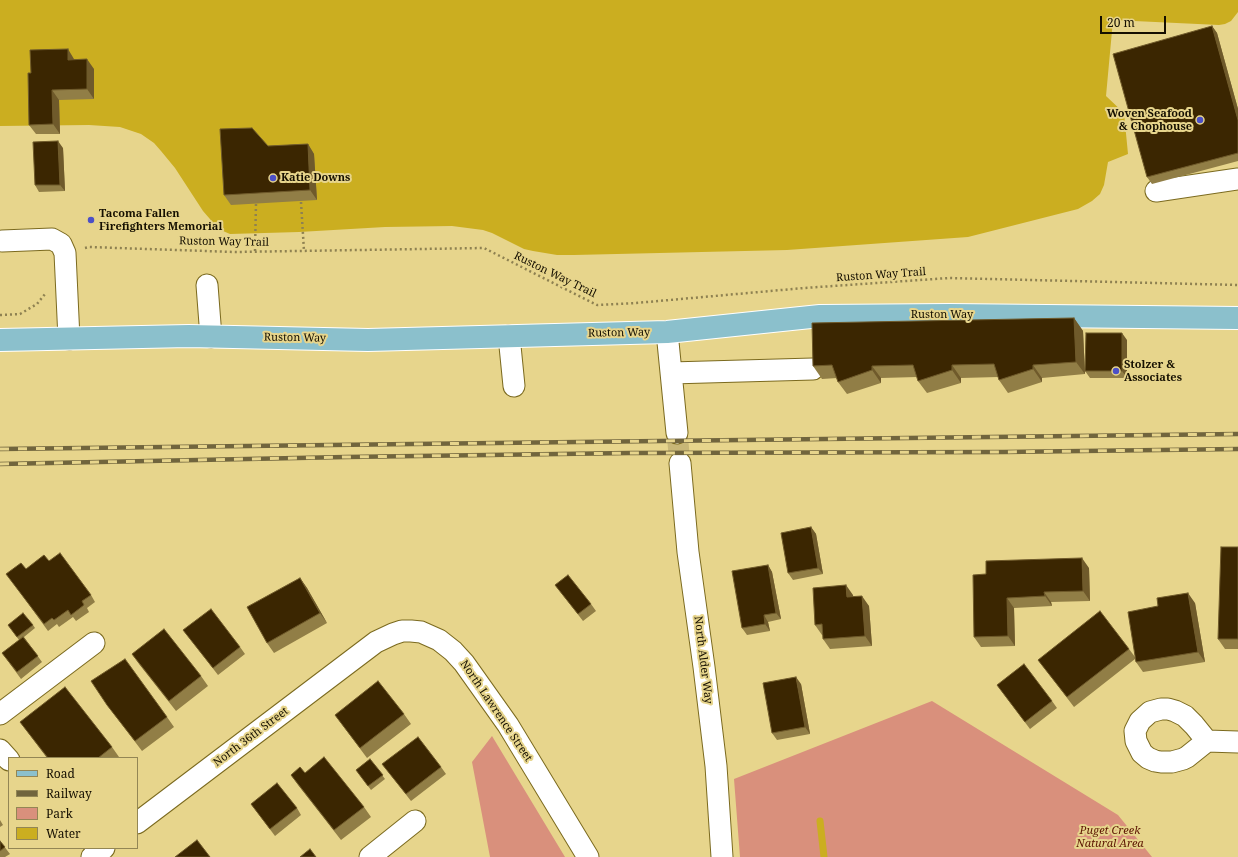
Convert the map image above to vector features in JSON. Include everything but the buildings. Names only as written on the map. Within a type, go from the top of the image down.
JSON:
[{"type":"main road","name":"Ruston Way","points":[[0,340],[211,336],[368,340],[667,332],[820,316],[950,315],[1238,318]]},
{"type":"street","points":[[1156,191],[1238,179]]},
{"type":"street","points":[[2,241],[52,239],[61,244],[65,253],[69,339]]},
{"type":"street","points":[[207,285],[211,336]]},
{"type":"street","points":[[667,332],[677,433]]},
{"type":"street","points":[[510,336],[514,386]]},
{"type":"street","points":[[671,373],[813,369]]},
{"type":"street","name":"North Alder Way","points":[[680,463],[688,552],[716,766],[722,857]]},
{"type":"street","name":"North Lawrence Street","points":[[365,651],[376,642],[393,634],[402,631],[411,631],[430,635],[458,655],[508,725],[588,857]]},
{"type":"street","points":[[0,714],[94,643]]},
{"type":"street","name":"North 36th Street","points":[[138,822],[365,651]]},
{"type":"street","points":[[1207,741],[1238,742]]},
{"type":"street","points":[[0,750],[8,759]]},
{"type":"street","points":[[370,857],[415,821]]},
{"type":"path","points":[[301,202],[304,251]]},
{"type":"path","points":[[255,251],[256,204]]},
{"type":"path","name":"Ruston Way Trail","points":[[65,253],[89,247],[255,251],[484,248],[597,305],[949,278],[1238,285]]},
{"type":"path","points":[[0,315],[20,314],[37,304],[49,289]]},
{"type":"green space","name":"Puget Creek Natural Area","points":[[932,701],[1118,815],[1152,857],[740,857],[734,779]]},
{"type":"green space","points":[[492,736],[565,857],[490,857],[472,762]]},
{"type":"water","points":[[0,0],[1238,0],[1238,12],[1231,21],[1219,25],[1113,20],[1106,96],[1124,113],[1128,154],[1108,162],[1104,185],[1100,194],[1092,201],[1078,209],[968,237],[787,250],[557,255],[524,249],[483,230],[452,226],[385,227],[230,234],[223,231],[216,226],[203,211],[175,168],[161,151],[154,143],[141,134],[120,127],[89,125],[0,126]]},
{"type":"waterway","points":[[820,821],[824,857]]},
{"type":"tunnel","points":[[677,433],[680,463]]},
{"type":"railway","points":[[0,449],[1238,434]]},
{"type":"railway","points":[[0,464],[630,453],[1004,452],[1238,449]]},
{"type":"place","name":"Woven Seafood & Chophouse","points":[[1200,120]]},
{"type":"place","name":"Katie Downs","points":[[273,178]]},
{"type":"place","name":"Tacoma Fallen Firefighters Memorial","points":[[91,220]]},
{"type":"place","name":"Stolzer & Associates","points":[[1116,371]]}]
